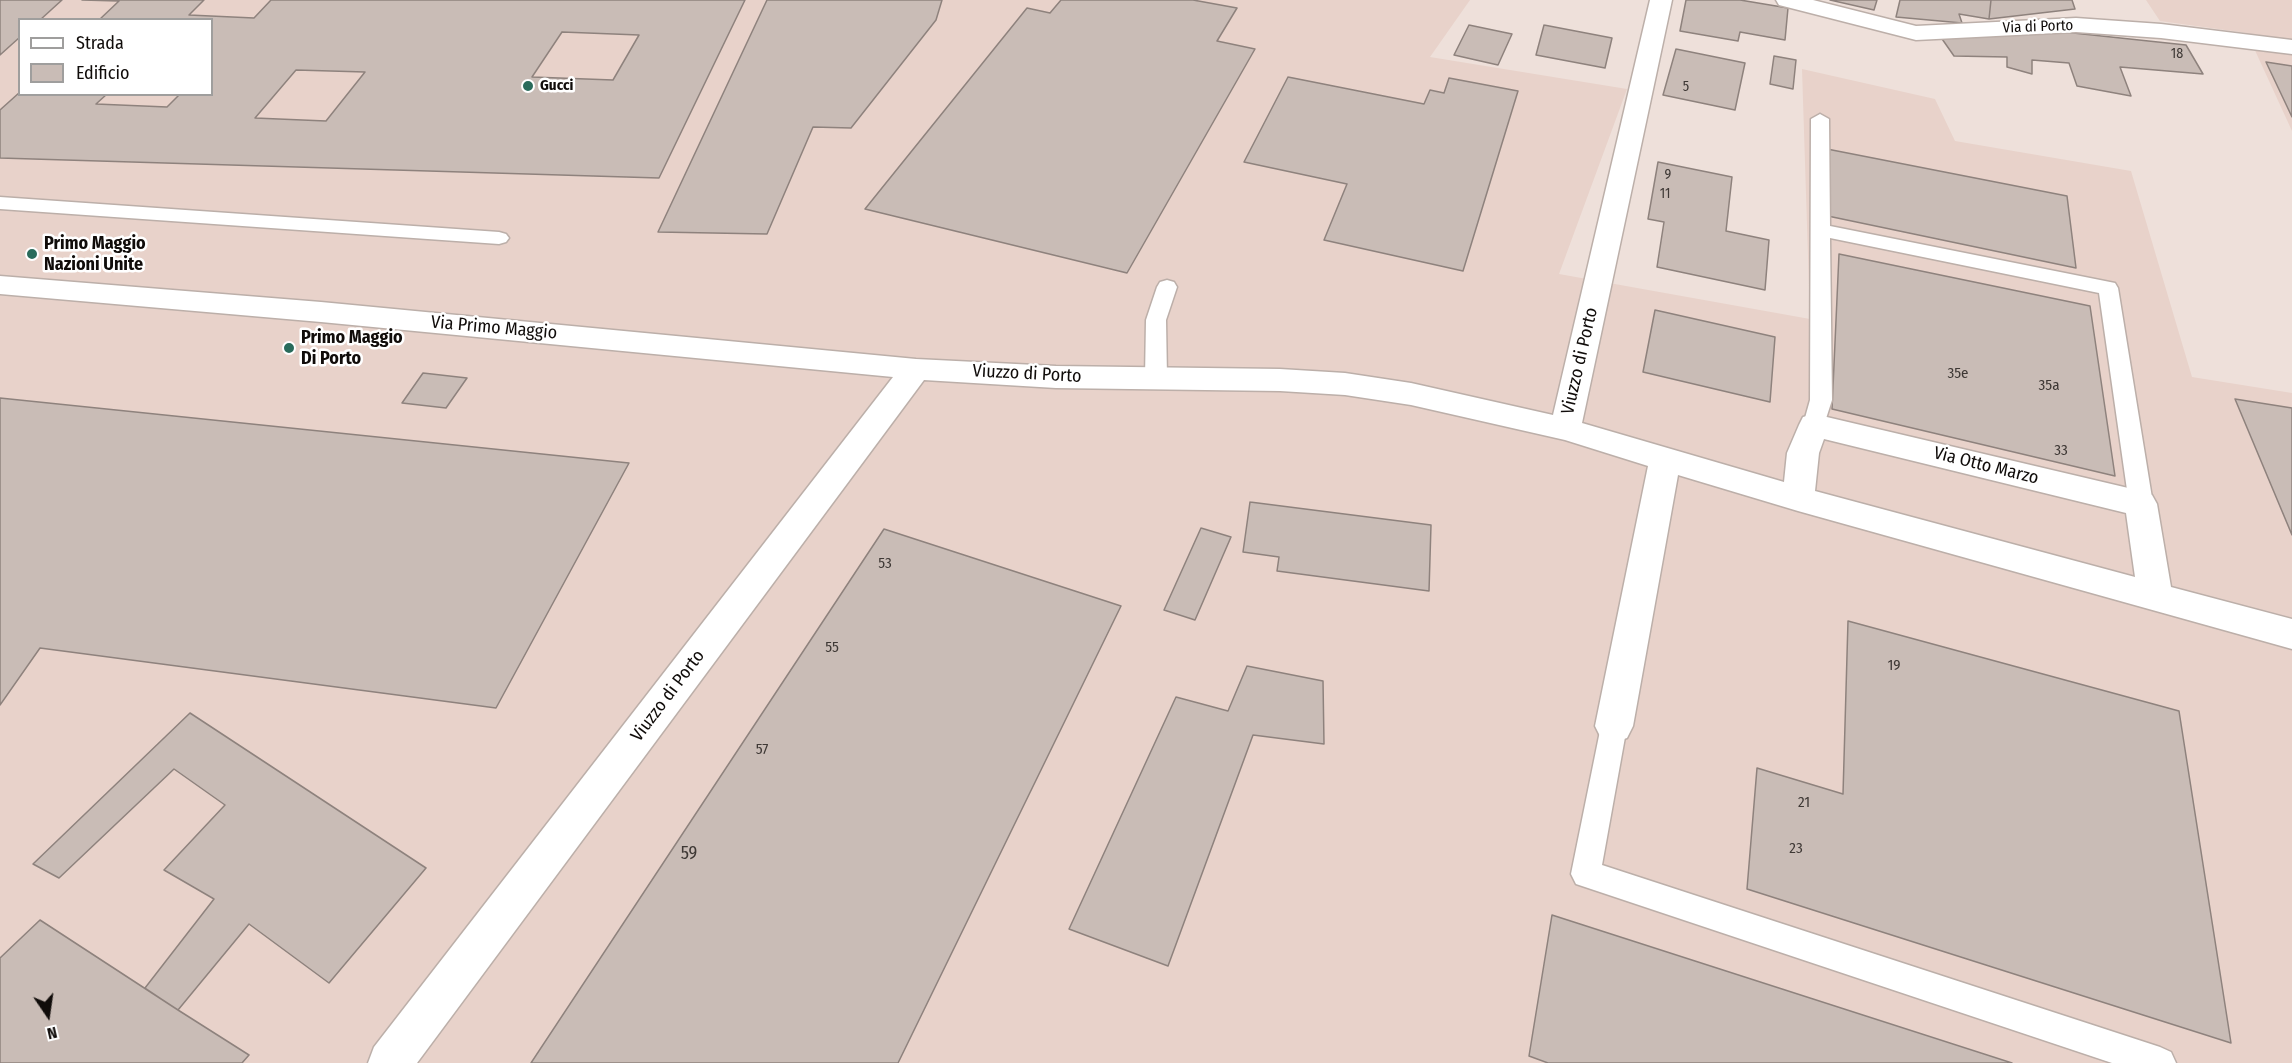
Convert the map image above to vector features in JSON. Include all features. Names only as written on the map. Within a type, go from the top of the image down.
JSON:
[{"type":"street","name":"Viuzzo di Porto","points":[[390,1063],[916,369],[1056,377],[1345,384],[1411,394],[1565,429],[1661,0]]},
{"type":"street","name":"Via di Porto","points":[[1787,0],[1916,33],[2076,25],[2161,31],[2292,47]]},
{"type":"street","name":"Via Primo Maggio","points":[[0,285],[333,313],[916,369]]},
{"type":"street","points":[[1798,499],[1803,453],[1814,425]]},
{"type":"street","name":"Via Otto Marzo","points":[[1814,425],[2141,504]]},
{"type":"street","points":[[1565,429],[1798,499],[2292,634]]},
{"type":"street","points":[[1614,726],[1665,459]]},
{"type":"street","points":[[2141,504],[2155,597]]},
{"type":"lane","points":[[1814,425],[1821,400],[1820,119]]},
{"type":"lane","points":[[0,202],[499,238]]},
{"type":"lane","points":[[1820,230],[2108,288],[2141,504]]},
{"type":"lane","points":[[1156,378],[1156,320],[1167,287]]},
{"type":"lane","points":[[1614,726],[1586,874],[2160,1063]]},
{"type":"shaded area","points":[[0,0],[1470,0],[1430,57],[1627,89],[1559,274],[1810,319],[1802,69],[1935,99],[1955,141],[2131,171],[2192,377],[2292,393],[2292,1063],[0,1063]]},
{"type":"shaded area","points":[[2146,0],[2292,0],[2292,131],[2247,33],[2160,21]]},
{"type":"building","points":[[0,0],[62,0],[42,18],[18,18],[18,39],[0,55]]},
{"type":"building","name":"Gucci","points":[[82,0],[204,0],[189,15],[254,18],[271,0],[745,0],[659,178],[0,158],[0,110],[18,94],[18,96],[105,96],[96,104],[167,107],[178,96],[213,96],[213,18],[101,18],[119,1]],"holes":[[[562,32],[639,35],[613,80],[532,77]],[[296,70],[365,72],[326,121],[255,118]]]},
{"type":"building","points":[[767,0],[942,0],[936,20],[851,128],[813,127],[767,234],[658,232]]},
{"type":"building","points":[[1061,0],[1193,0],[1237,8],[1217,41],[1255,49],[1127,273],[865,209],[1027,8],[1050,13]]},
{"type":"building","points":[[1686,0],[1740,0],[1788,8],[1785,40],[1740,32],[1738,41],[1680,31]]},
{"type":"building","points":[[1830,0],[1877,0],[1874,10]]},
{"type":"building","points":[[1900,0],[1991,0],[1989,19],[1959,14],[1962,23],[1896,17]]},
{"type":"building","points":[[1991,0],[2072,0],[2075,9],[1989,19]]},
{"type":"building","points":[[1469,25],[1512,34],[1498,65],[1454,55]]},
{"type":"building","points":[[1544,25],[1612,38],[1605,68],[1536,55]]},
{"type":"building","points":[[2064,32],[2186,45],[2203,74],[2120,67],[2131,96],[2077,86],[2069,63],[2032,60],[2032,74],[2007,67],[2007,57],[1954,56],[1940,36]]},
{"type":"building","points":[[1676,49],[1745,63],[1735,110],[1663,95]]},
{"type":"building","points":[[1774,56],[1796,60],[1793,89],[1770,84]]},
{"type":"building","points":[[2266,62],[2292,66],[2292,117]]},
{"type":"building","points":[[1288,77],[1424,104],[1430,90],[1444,93],[1449,78],[1518,91],[1463,271],[1324,240],[1347,184],[1244,162]]},
{"type":"building","points":[[1827,149],[2067,196],[2076,268],[1823,215]]},
{"type":"building","points":[[1658,162],[1732,177],[1726,231],[1769,240],[1765,290],[1657,267],[1664,222],[1648,219]]},
{"type":"building","points":[[1839,254],[2090,306],[2115,476],[1832,409]]},
{"type":"building","points":[[1655,310],[1775,337],[1770,402],[1643,372]]},
{"type":"building","points":[[423,373],[467,378],[446,408],[402,403]]},
{"type":"building","points":[[0,398],[629,463],[496,708],[40,648],[0,705]]},
{"type":"building","points":[[2235,399],[2292,408],[2292,535]]},
{"type":"building","points":[[1250,502],[1431,525],[1429,591],[1277,571],[1279,557],[1243,552]]},
{"type":"building","points":[[1201,528],[1231,537],[1195,620],[1164,610]]},
{"type":"building","points":[[884,529],[1121,606],[898,1063],[531,1063]]},
{"type":"building","points":[[1848,621],[2179,711],[2231,1043],[1747,889],[1757,768],[1843,794]]},
{"type":"building","points":[[1247,666],[1323,681],[1324,744],[1253,735],[1168,966],[1069,929],[1176,697],[1228,711]]},
{"type":"building","points":[[190,713],[426,868],[329,983],[249,924],[178,1010],[145,988],[214,899],[164,870],[225,805],[174,769],[59,878],[33,864]]},
{"type":"building","points":[[1552,915],[2012,1063],[1548,1063],[1529,1056]]},
{"type":"building","points":[[40,920],[249,1055],[242,1063],[0,1063],[0,958]]},
{"type":"place","name":"Gucci","points":[[528,86]]},
{"type":"place","name":"Primo Maggio Nazioni Unite","points":[[32,254]]},
{"type":"place","name":"Primo Maggio Di Porto","points":[[289,348]]}]
